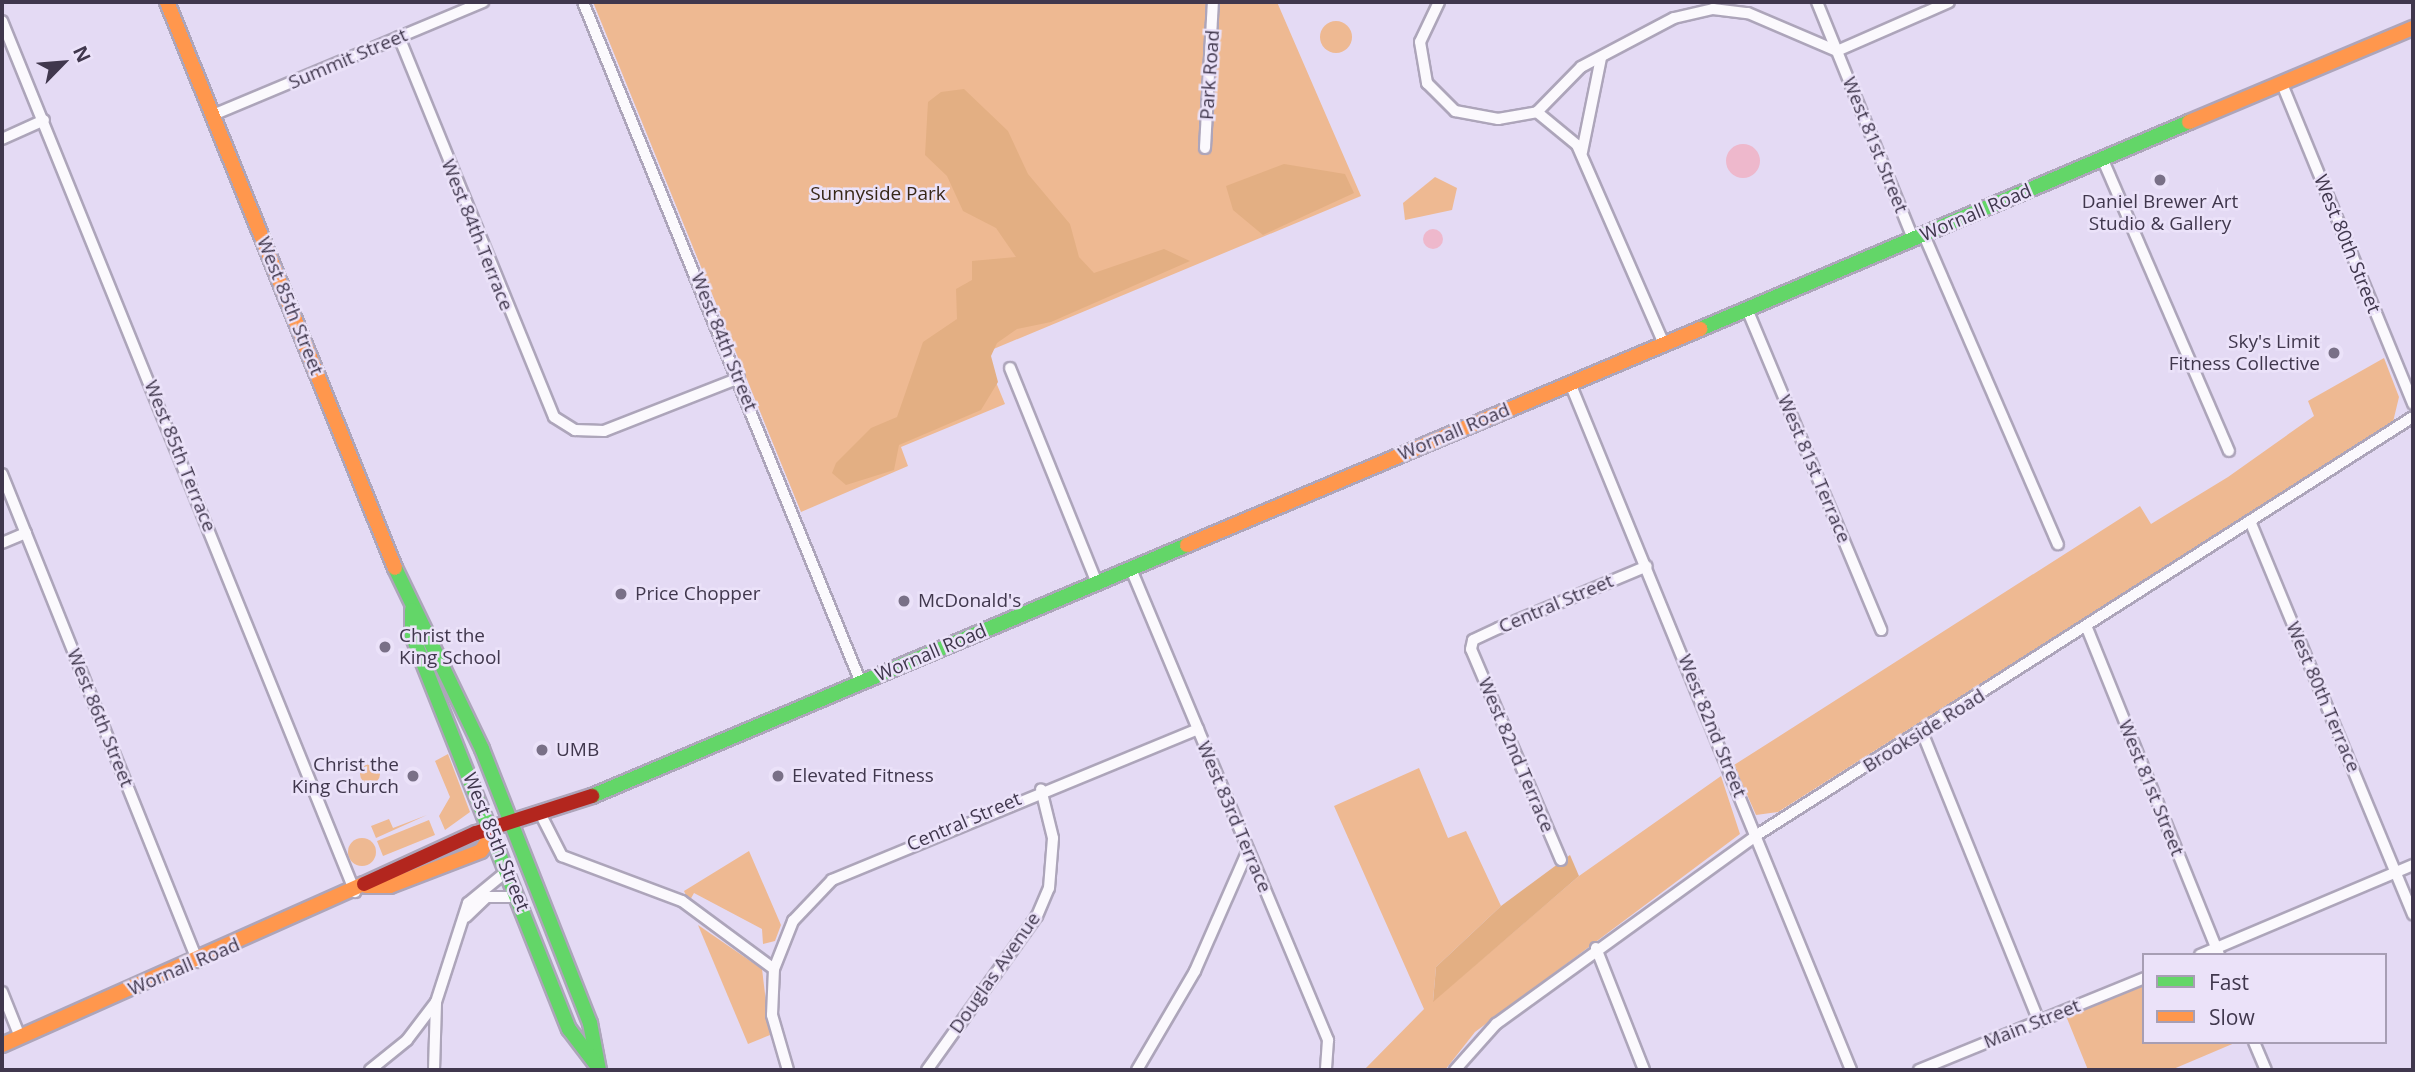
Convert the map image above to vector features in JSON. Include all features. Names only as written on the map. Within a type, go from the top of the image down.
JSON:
[{"type":"main road","name":"West 85th Street","points":[[167,2],[412,610],[428,629],[513,826],[590,1023],[598,1068]]},
{"type":"main road","name":"Wornall Road","points":[[2,1045],[198,962],[360,889],[390,887],[481,851],[492,833],[542,817],[2413,28]]},
{"type":"main road","name":"West 85th Street","points":[[412,610],[412,635],[569,1029],[598,1068]]},
{"type":"street","name":"Summit Street","points":[[213,115],[483,2]]},
{"type":"street","name":"West 84th Street","points":[[583,2],[739,378],[861,683]]},
{"type":"street","name":"Park Road","points":[[1205,148],[1213,2]]},
{"type":"street","points":[[1439,2],[1419,50],[1436,97],[1475,117],[1537,112],[1566,130],[1582,155],[1664,344]]},
{"type":"street","name":"West 81st Street","points":[[1817,2],[1919,237],[2058,544]]},
{"type":"street","points":[[1537,112],[1573,73],[1664,22],[1713,9],[1748,13],[1837,51],[1949,2]]},
{"type":"street","name":"West 85th Terrace","points":[[2,21],[360,889]]},
{"type":"street","name":"West 84th Terrace","points":[[399,37],[545,406],[567,425],[604,431],[739,378]]},
{"type":"street","points":[[1582,155],[1601,58]]},
{"type":"street","name":"West 80th Street","points":[[2281,84],[2413,404]]},
{"type":"street","points":[[2,139],[44,120]]},
{"type":"street","points":[[2103,160],[2229,451]]},
{"type":"street","name":"West 81st Terrace","points":[[1747,309],[1881,630]]},
{"type":"street","points":[[1010,368],[1097,583]]},
{"type":"street","name":"West 82nd Street","points":[[1570,383],[1851,1070]]},
{"type":"street","name":"Brookside Road","points":[[1455,1070],[1496,1024],[1596,948],[1757,835],[2087,628],[2413,417]]},
{"type":"street","name":"West 86th Street","points":[[2,474],[198,962]]},
{"type":"street","name":"West 80th Terrace","points":[[2250,521],[2413,915]]},
{"type":"street","points":[[2,543],[26,533]]},
{"type":"street","name":"Central Street","points":[[1471,649],[1474,640],[1499,628],[1647,566]]},
{"type":"street","name":"West 83rd Terrace","points":[[1132,569],[1328,1041],[1327,1069]]},
{"type":"street","name":"West 81st Street","points":[[2087,628],[2217,952]]},
{"type":"street","name":"West 82nd Terrace","points":[[1471,649],[1561,860]]},
{"type":"street","name":"Central Street","points":[[774,969],[793,921],[832,880],[1041,789],[1198,729]]},
{"type":"street","points":[[1923,732],[2039,1021]]},
{"type":"street","name":"Douglas Avenue","points":[[927,1070],[1037,916],[1049,888],[1053,838],[1041,789]]},
{"type":"street","points":[[542,817],[562,856],[682,901],[774,969],[772,1015],[788,1070]]},
{"type":"street","points":[[1137,1070],[1195,971],[1248,850]]},
{"type":"street","points":[[2217,952],[2413,864]]},
{"type":"street","points":[[434,1070],[436,1002],[473,895],[507,871]]},
{"type":"street","points":[[466,917],[487,897],[518,897]]},
{"type":"street","points":[[1596,948],[1644,1070]]},
{"type":"street","name":"Main Street","points":[[1919,1070],[2142,979]]},
{"type":"street","points":[[2,992],[20,1037]]},
{"type":"street","points":[[370,1070],[407,1040],[436,1002]]},
{"type":"street","points":[[2255,1044],[2266,1070]]},
{"type":"green space","name":"Sunnyside Park","points":[[593,2],[1277,2],[1361,196],[984,353],[1005,404],[901,447],[908,466],[801,512]]},
{"type":"green space","points":[[1336,21],[1348,25],[1352,37],[1348,49],[1336,53],[1324,49],[1320,37],[1324,25]]},
{"type":"green space","points":[[1435,177],[1457,188],[1452,210],[1405,220],[1403,203]]},
{"type":"green space","points":[[2384,358],[2399,397],[2393,422],[1778,812],[1756,815],[1734,765],[2140,506],[2151,524],[2228,477],[2314,416],[2308,401]]},
{"type":"green space","points":[[448,754],[470,812],[445,830],[439,816],[450,797],[435,761]]},
{"type":"green space","points":[[370,764],[377,767],[380,774],[377,781],[370,784],[363,781],[360,774],[363,767]]},
{"type":"green space","points":[[1419,768],[1448,838],[1466,831],[1501,906],[1436,967],[1433,1001],[1579,876],[1721,776],[1740,834],[1475,1032],[1445,1070],[1364,1070],[1424,1009],[1334,806]]},
{"type":"green space","points":[[427,815],[376,838],[371,826],[389,819],[393,828]]},
{"type":"green space","points":[[429,820],[435,835],[383,856],[377,841]]},
{"type":"green space","points":[[362,838],[372,842],[376,852],[372,862],[362,866],[352,862],[348,852],[352,842]]},
{"type":"green space","points":[[749,851],[781,925],[775,941],[763,944],[762,929],[694,893],[689,902],[684,891]]},
{"type":"green space","points":[[698,925],[762,969],[770,1035],[748,1044]]},
{"type":"green space","points":[[2142,987],[2142,1044],[2232,1044],[2171,1070],[2088,1070],[2066,1016]]},
{"type":"shaded area","points":[[964,89],[1008,131],[1028,174],[1070,224],[1079,257],[1094,273],[1164,249],[1190,261],[1051,322],[1017,329],[997,343],[991,356],[998,382],[981,410],[899,445],[894,470],[846,485],[832,473],[836,463],[871,428],[897,417],[923,342],[957,319],[956,289],[972,280],[972,261],[1016,257],[996,228],[963,211],[947,176],[925,155],[928,102],[941,92]]},
{"type":"shaded area","points":[[1743,144],[1755,149],[1760,161],[1755,173],[1743,178],[1731,173],[1726,161],[1731,149]]},
{"type":"shaded area","points":[[1284,164],[1345,174],[1354,193],[1263,235],[1233,210],[1226,186]]},
{"type":"shaded area","points":[[1433,229],[1440,232],[1443,239],[1440,246],[1433,249],[1426,246],[1423,239],[1426,232]]},
{"type":"shaded area","points":[[1570,855],[1579,876],[1433,1002],[1436,967],[1501,906]]},
{"type":"traffic: fast","points":[[1700,329],[2189,122]]},
{"type":"traffic: fast","points":[[592,796],[1187,545]]},
{"type":"traffic: fast","points":[[395,568],[482,749],[590,1023],[599,1070]]},
{"type":"traffic: fast","points":[[412,610],[412,635],[569,1029],[595,1063]]},
{"type":"traffic: slow","points":[[167,2],[395,568]]},
{"type":"traffic: slow","points":[[2189,122],[2413,28]]},
{"type":"traffic: slow","points":[[1187,545],[1700,329]]},
{"type":"traffic: slow","points":[[366,886],[390,886],[481,851],[493,833]]},
{"type":"traffic: slow","points":[[2,1045],[364,884]]},
{"type":"traffic: jam","points":[[364,884],[476,833],[592,796]]},
{"type":"place","name":"Daniel Brewer Art Studio & Gallery","points":[[2160,180]]},
{"type":"place","name":"Sky's Limit Fitness Collective","points":[[2334,353]]},
{"type":"place","name":"Price Chopper","points":[[621,594]]},
{"type":"place","name":"McDonald's","points":[[904,601]]},
{"type":"place","name":"Christ the King School","points":[[385,647]]},
{"type":"place","name":"UMB","points":[[542,750]]},
{"type":"place","name":"Christ the King Church","points":[[413,776]]},
{"type":"place","name":"Elevated Fitness","points":[[778,776]]}]
